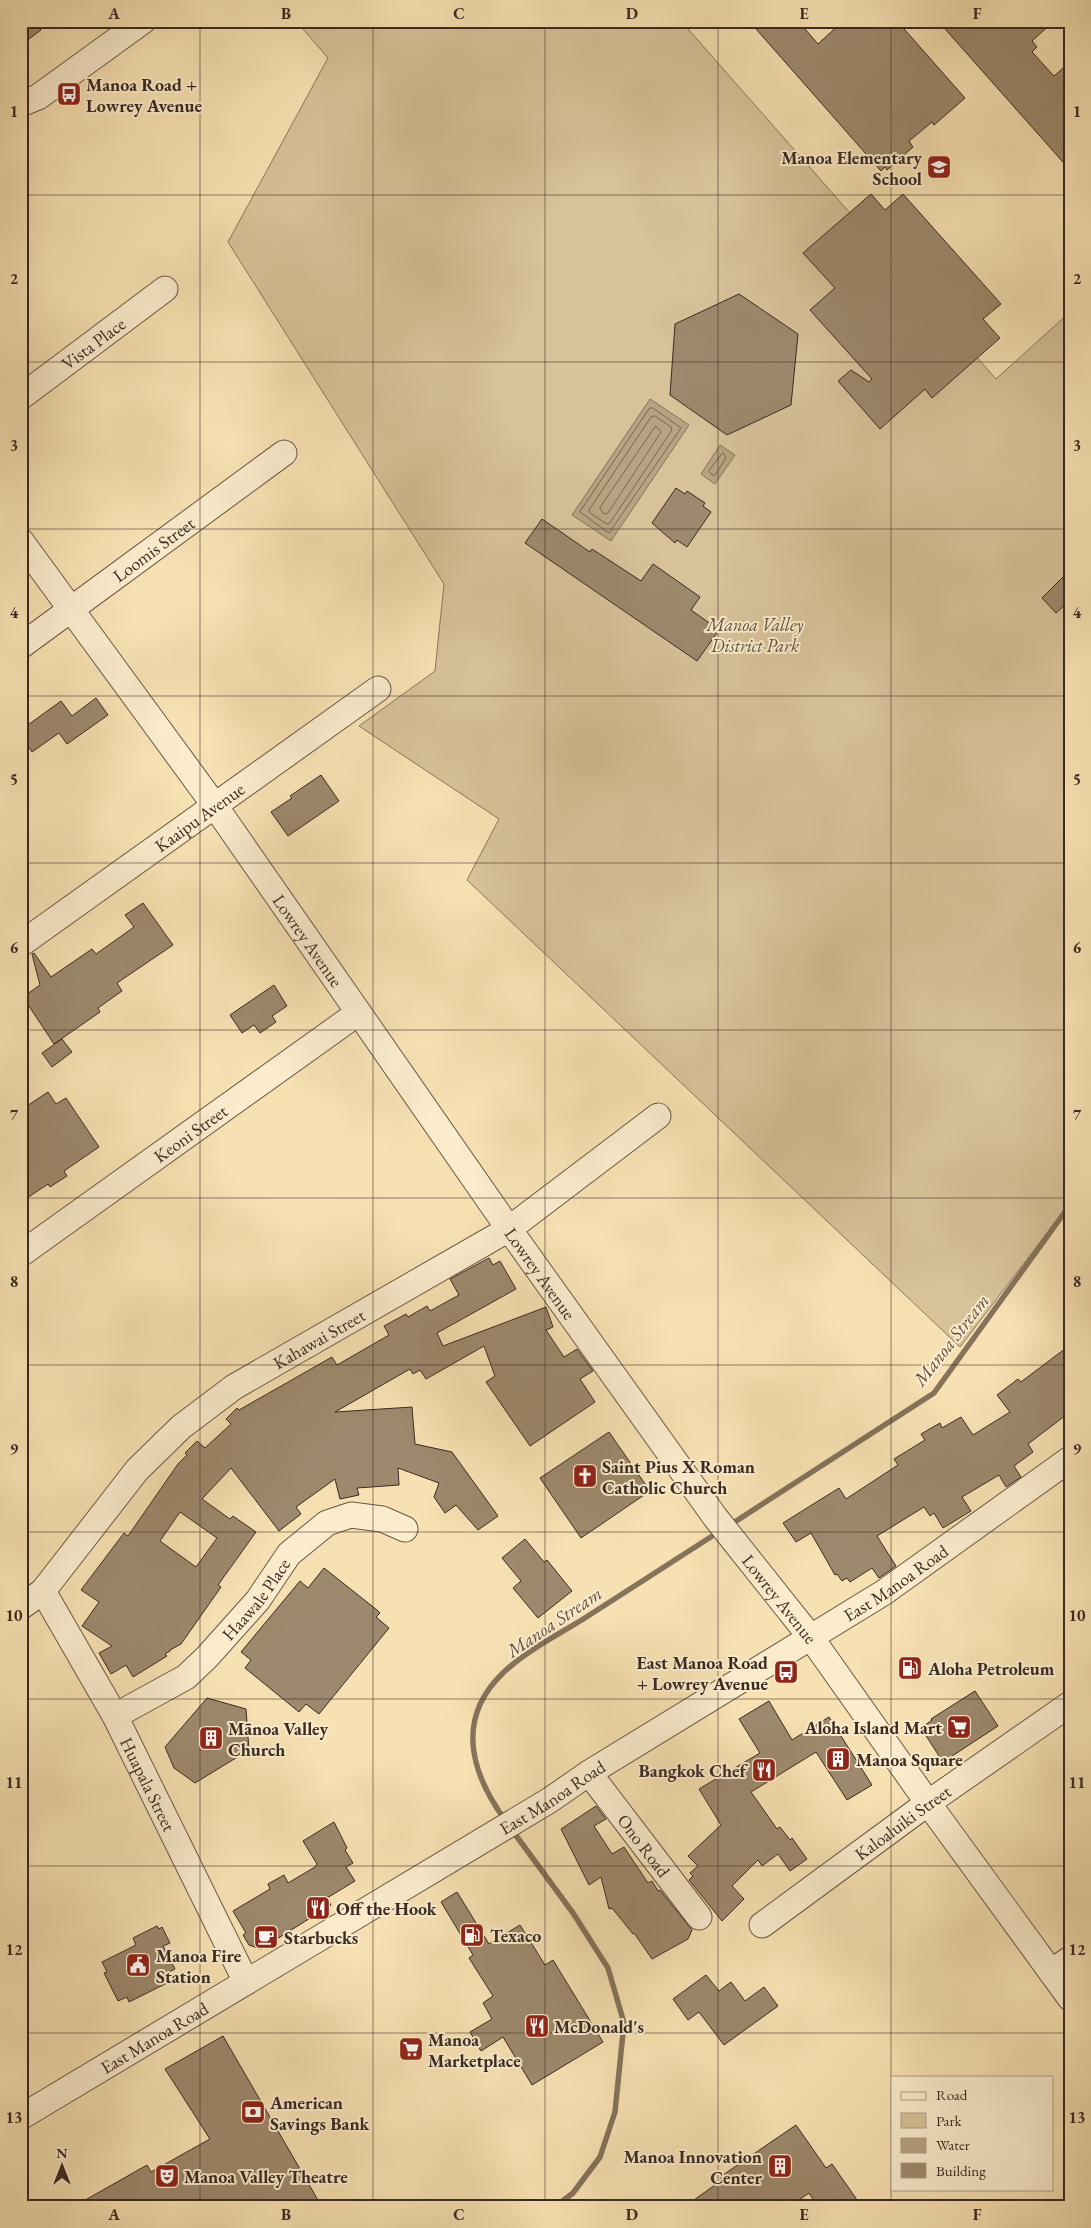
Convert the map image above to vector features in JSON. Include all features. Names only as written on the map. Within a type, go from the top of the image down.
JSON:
[{"type":"street","points":[[21,104],[38,97],[143,21]]},
{"type":"street","name":"Vista Place","points":[[21,397],[165,288]]},
{"type":"street","name":"Loomis Street","points":[[21,646],[71,611],[284,452]]},
{"type":"street","name":"Lowrey Avenue","points":[[21,541],[215,806],[509,1229],[715,1517],[812,1639],[928,1803],[1060,1965],[1070,1998]]},
{"type":"street","name":"Kaaipu Avenue","points":[[21,944],[378,689]]},
{"type":"street","name":"Keoni Street","points":[[21,1254],[358,1014]]},
{"type":"street","name":"Kahawai Street","points":[[21,1607],[43,1591],[137,1470],[180,1427],[203,1408],[234,1387],[509,1229],[658,1116]]},
{"type":"street","name":"East Manoa Road","points":[[21,2117],[550,1800],[589,1773],[812,1639],[949,1547],[1070,1459]]},
{"type":"street","name":"Haawale Place","points":[[115,1716],[186,1676],[208,1657],[258,1600],[289,1554],[327,1523],[351,1515],[382,1520],[405,1529]]},
{"type":"street","name":"Huapala Street","points":[[43,1591],[115,1716],[246,1982]]},
{"type":"street","name":"Kaloaluiki Street","points":[[762,1925],[928,1803],[1070,1704]]},
{"type":"street","name":"Ono Road","points":[[589,1773],[699,1917]]},
{"type":"green space","name":"Manoa Valley District Park","points":[[296,21],[681,21],[996,379],[1070,312],[1070,1203],[960,1347],[467,880],[499,819],[359,726],[435,671],[444,584],[228,242],[328,58]]},
{"type":"water","points":[[650,399],[689,425],[611,541],[572,515]]},
{"type":"water","points":[[720,445],[735,455],[715,484],[701,474]]},
{"type":"building","points":[[21,21],[34,21],[41,30],[21,45]]},
{"type":"building","points":[[749,21],[798,21],[818,44],[843,21],[853,21],[858,27],[865,21],[897,21],[965,98],[934,125],[932,122],[909,141],[913,147],[887,170],[885,167],[881,171]]},
{"type":"building","points":[[938,21],[1054,21],[1032,41],[1037,47],[1032,52],[1054,76],[1070,62],[1070,170]]},
{"type":"building","points":[[871,194],[885,210],[903,194],[1001,304],[983,319],[1000,338],[932,398],[925,389],[880,429],[838,381],[851,370],[869,382],[872,379],[810,310],[835,288],[803,253]]},
{"type":"building","points":[[739,294],[798,334],[791,405],[727,435],[670,395],[675,324]]},
{"type":"building","points":[[676,488],[685,494],[687,491],[705,503],[703,506],[711,512],[687,547],[677,540],[675,543],[652,523]]},
{"type":"building","points":[[542,519],[590,552],[592,549],[641,581],[653,564],[700,597],[691,610],[719,630],[697,661],[525,543]]},
{"type":"building","points":[[1070,570],[1070,600],[1056,613],[1042,598]]},
{"type":"building","points":[[96,698],[108,715],[67,744],[59,733],[32,752],[21,736],[21,730],[61,701],[72,716]]},
{"type":"building","points":[[321,775],[339,801],[288,836],[271,812],[292,798],[290,796]]},
{"type":"building","points":[[143,903],[173,945],[117,983],[122,991],[98,1008],[100,1012],[54,1044],[23,997],[40,985],[32,954],[34,953],[51,977],[92,949],[96,954],[134,927],[125,915]]},
{"type":"building","points":[[274,985],[287,1006],[272,1016],[276,1022],[260,1033],[254,1025],[242,1033],[230,1015]]},
{"type":"building","points":[[62,1039],[72,1052],[52,1067],[42,1053]]},
{"type":"building","points":[[48,1092],[56,1104],[66,1098],[99,1147],[64,1171],[67,1176],[50,1187],[48,1184],[21,1202],[21,1110]]},
{"type":"building","points":[[489,1258],[493,1265],[500,1261],[516,1289],[437,1333],[443,1346],[546,1307],[553,1327],[546,1330],[564,1357],[577,1349],[593,1371],[580,1379],[595,1402],[530,1446],[486,1382],[495,1376],[484,1346],[426,1379],[420,1370],[413,1374],[410,1369],[335,1412],[412,1407],[415,1444],[452,1452],[498,1516],[478,1530],[456,1505],[445,1513],[434,1497],[439,1483],[398,1468],[399,1485],[357,1488],[359,1495],[340,1499],[335,1479],[296,1507],[301,1514],[279,1531],[231,1468],[202,1499],[230,1519],[233,1516],[256,1532],[218,1585],[221,1587],[181,1644],[165,1654],[167,1656],[133,1677],[126,1665],[111,1674],[99,1653],[112,1646],[82,1626],[99,1602],[81,1590],[124,1533],[128,1536],[178,1464],[187,1455],[185,1453],[197,1441],[205,1448],[231,1424],[226,1419],[237,1408],[239,1410],[332,1357],[337,1365],[389,1335],[384,1326],[406,1314],[408,1317],[427,1306],[430,1311],[459,1295],[450,1279]],"holes":[[[180,1512],[217,1538],[196,1567],[160,1541]]]},
{"type":"building","points":[[1070,1345],[1070,1412],[1028,1444],[1033,1452],[1014,1466],[1021,1477],[1006,1487],[999,1475],[962,1497],[971,1511],[943,1528],[934,1513],[930,1516],[924,1507],[877,1536],[896,1566],[879,1578],[872,1568],[850,1582],[847,1578],[842,1581],[837,1574],[835,1575],[811,1533],[796,1542],[783,1523],[839,1488],[846,1499],[898,1465],[894,1459],[925,1440],[921,1434],[940,1423],[942,1428],[961,1417],[973,1435],[1010,1412],[997,1395],[1018,1379],[1021,1382]]},
{"type":"building","points":[[609,1432],[650,1491],[581,1538],[540,1478]]},
{"type":"building","points":[[525,1539],[544,1562],[547,1560],[572,1591],[538,1618],[513,1588],[521,1581],[502,1558]]},
{"type":"building","points":[[324,1568],[377,1610],[380,1613],[376,1617],[389,1628],[319,1714],[306,1704],[299,1712],[245,1668],[251,1660],[241,1652],[300,1581],[308,1588]]},
{"type":"building","name":"Aloha Island Mart","points":[[975,1691],[998,1726],[943,1762],[921,1728],[931,1719]]},
{"type":"building","name":"Mānoa Valley Church","points":[[207,1698],[246,1709],[249,1750],[195,1783],[174,1768],[165,1747]]},
{"type":"building","points":[[769,1701],[792,1740],[829,1717],[872,1785],[847,1800],[816,1752],[751,1792],[777,1829],[780,1827],[790,1840],[792,1838],[807,1859],[790,1871],[778,1854],[762,1866],[758,1860],[732,1886],[744,1899],[722,1921],[689,1880],[693,1876],[690,1873],[698,1866],[688,1856],[721,1825],[699,1789],[760,1753],[739,1719]]},
{"type":"building","points":[[596,1806],[606,1819],[594,1826],[612,1854],[624,1847],[648,1883],[652,1881],[658,1891],[660,1890],[692,1930],[688,1939],[652,1959],[634,1933],[612,1908],[609,1909],[601,1877],[589,1885],[561,1829]]},
{"type":"building","points":[[334,1822],[347,1848],[345,1850],[353,1863],[346,1867],[355,1881],[327,1898],[331,1905],[261,1949],[249,1945],[243,1935],[246,1933],[233,1911],[270,1889],[268,1884],[284,1875],[288,1883],[315,1867],[317,1864],[303,1841]]},
{"type":"building","name":"McDonald's","points":[[457,1892],[489,1944],[520,1925],[545,1965],[553,1960],[603,2042],[532,2085],[503,2037],[481,2051],[470,2032],[492,2019],[483,2003],[493,1996],[469,1958],[473,1955],[441,1902]]},
{"type":"building","name":"Manoa Fire Station","points":[[157,1926],[159,1929],[162,1927],[170,1943],[163,1946],[175,1969],[163,1975],[167,1983],[129,2002],[127,1997],[118,2001],[104,1973],[107,1972],[102,1962],[136,1945],[133,1938]]},
{"type":"building","points":[[706,1975],[719,1991],[731,1982],[745,2001],[764,1987],[778,2006],[724,2045],[699,2012],[688,2020],[673,1999]]},
{"type":"building","points":[[223,2036],[322,2207],[73,2207],[147,2165],[151,2172],[210,2139],[165,2069]]},
{"type":"building","name":"Manoa Innovation Center","points":[[796,2125],[826,2168],[832,2164],[862,2207],[818,2207],[809,2193],[789,2207],[684,2207],[722,2180],[720,2177]]},
{"type":"waterway","name":"Manoa Stream","points":[[730,1525],[934,1393],[1070,1205]]},
{"type":"waterway","name":"Manoa Stream","points":[[505,1820],[484,1784],[473,1746],[474,1727],[478,1709],[488,1691],[503,1673],[533,1650],[720,1531]]},
{"type":"waterway","name":"Manoa Stream","points":[[512,1830],[573,1913],[608,1968],[624,2023],[615,2112],[600,2157],[573,2193],[555,2207]]},
{"type":"place","name":"Manoa Road + Lowrey Avenue","points":[[69,94]]},
{"type":"place","name":"Manoa Elementary School","points":[[939,167]]},
{"type":"place","name":"Saint Pius X Roman Catholic Church","points":[[585,1476]]},
{"type":"place","name":"Aloha Petroleum","points":[[910,1668]]},
{"type":"place","name":"East Manoa Road + Lowrey Avenue","points":[[786,1672]]},
{"type":"place","name":"Aloha Island Mart","points":[[959,1727]]},
{"type":"place","name":"Mānoa Valley Church","points":[[211,1738]]},
{"type":"place","name":"Manoa Square","points":[[838,1759]]},
{"type":"place","name":"Bangkok Chef","points":[[764,1770]]},
{"type":"place","name":"Off the Hook","points":[[318,1908]]},
{"type":"place","name":"Texaco","points":[[472,1935]]},
{"type":"place","name":"Starbucks","points":[[266,1937]]},
{"type":"place","name":"Manoa Fire Station","points":[[138,1965]]},
{"type":"place","name":"McDonald's","points":[[537,2026]]},
{"type":"place","name":"Manoa Marketplace","points":[[411,2049]]},
{"type":"place","name":"American Savings Bank","points":[[253,2112]]},
{"type":"place","name":"Manoa Innovation Center","points":[[780,2166]]},
{"type":"place","name":"Manoa Valley Theatre","points":[[167,2176]]}]
